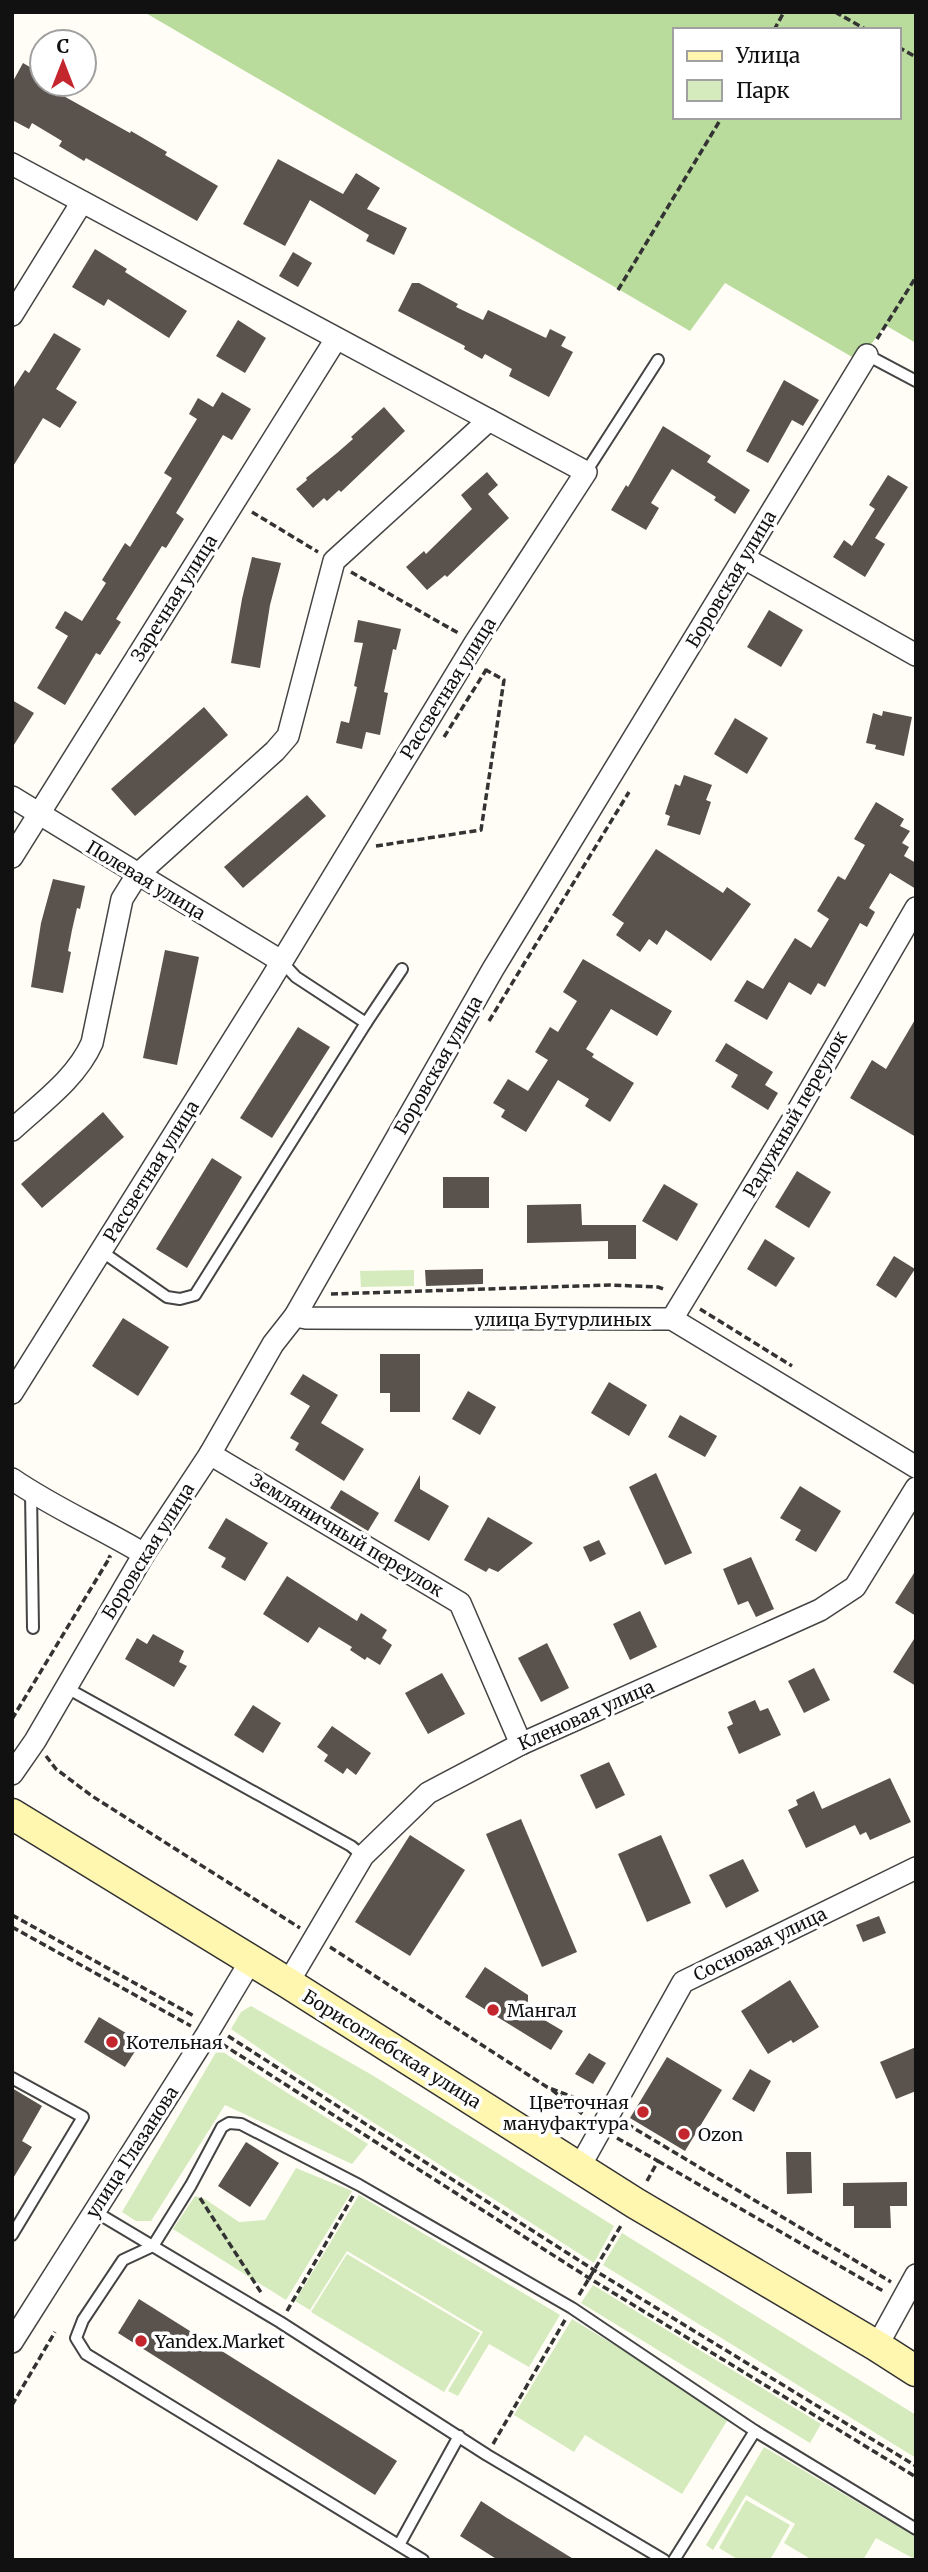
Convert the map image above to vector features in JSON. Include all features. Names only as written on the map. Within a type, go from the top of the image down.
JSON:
[{"type":"street","points":[[12,164],[586,472]]},
{"type":"street","points":[[12,316],[82,202]]},
{"type":"street","name":"Заречная улица","points":[[12,858],[337,339]]},
{"type":"street","name":"Боровская улица","points":[[12,1774],[35,1741],[145,1554],[209,1454],[274,1344],[295,1316],[493,969],[867,355]]},
{"type":"street","points":[[12,1130],[71,1076],[85,1059],[92,1043],[122,899],[137,875],[288,736],[334,561],[489,420]]},
{"type":"street","name":"Рассветная улица","points":[[12,1393],[270,981],[474,643],[586,472]]},
{"type":"street","points":[[744,558],[916,654]]},
{"type":"street","name":"Полевая улица","points":[[12,797],[281,961]]},
{"type":"street","name":"Радужный переулок","points":[[672,1319],[799,1110],[916,908]]},
{"type":"street","name":"улица Бутурлиных","points":[[295,1316],[672,1319],[916,1467]]},
{"type":"street","name":"Земляничный переулок","points":[[209,1454],[460,1603],[520,1744]]},
{"type":"street","points":[[12,1479],[145,1554]]},
{"type":"street","name":"Кленовая улица","points":[[288,1983],[363,1856],[428,1793],[520,1744],[820,1610],[855,1587],[916,1488]]},
{"type":"street","name":"Борисоглебская улица","points":[[12,1814],[288,1983],[635,2203],[916,2371]]},
{"type":"street","name":"Сосновая улица","points":[[579,2168],[682,1982],[916,1868]]},
{"type":"street","name":"улица Глазанова","points":[[12,2342],[250,1962]]},
{"type":"street","points":[[877,2346],[907,2289]]},
{"type":"lane","points":[[867,355],[916,381]]},
{"type":"lane","points":[[586,472],[658,360]]},
{"type":"lane","points":[[281,961],[296,977],[366,1023]]},
{"type":"lane","points":[[101,1251],[167,1297],[180,1299],[195,1295],[401,969]]},
{"type":"lane","points":[[31,1492],[33,1628]]},
{"type":"lane","points":[[65,1687],[351,1846],[363,1856]]},
{"type":"lane","points":[[12,2078],[83,2117],[12,2235]]},
{"type":"lane","points":[[423,2560],[86,2354],[79,2346],[76,2338],[78,2327],[123,2260],[153,2246],[191,2185],[222,2127],[229,2123],[236,2123],[359,2185],[572,2308],[755,2431],[916,2529]]},
{"type":"lane","points":[[94,2211],[280,2322],[487,2455],[664,2560]]},
{"type":"lane","points":[[674,2560],[755,2431]]},
{"type":"lane","points":[[399,2544],[459,2436]]},
{"type":"path","points":[[775,28],[784,12]]},
{"type":"path","points":[[835,12],[863,28]]},
{"type":"path","points":[[900,48],[916,57]]},
{"type":"path","points":[[618,290],[721,119]]},
{"type":"path","points":[[867,355],[916,277]]},
{"type":"path","points":[[234,501],[491,654],[487,659],[486,670],[442,740]]},
{"type":"path","points":[[383,834],[376,846],[481,830],[504,680],[486,670]]},
{"type":"path","points":[[12,1719],[110,1557]]},
{"type":"path","points":[[35,1741],[56,1769],[92,1796],[548,2087],[606,2121],[665,2149],[746,2194],[907,2289]]},
{"type":"path","points":[[12,1915],[209,2030],[594,2270],[916,2466]]},
{"type":"path","points":[[12,1927],[209,2030],[589,2278],[916,2477]]},
{"type":"path","points":[[548,2087],[606,2121],[658,2161],[907,2289]]},
{"type":"path","points":[[487,2455],[658,2161]]},
{"type":"path","points":[[191,2185],[280,2322],[359,2185]]},
{"type":"path","points":[[12,2405],[55,2332]]},
{"type":"green space","points":[[144,12],[916,12],[916,343],[885,325],[859,361],[725,283],[690,331]]},
{"type":"green space","points":[[414,1270],[414,1286],[361,1287],[360,1271]]},
{"type":"green space","points":[[251,2006],[372,2075],[614,2226],[594,2263],[231,2029],[241,2012]]},
{"type":"green space","points":[[218,2049],[368,2144],[352,2164],[225,2105],[151,2221],[136,2221],[122,2212]]},
{"type":"green space","points":[[296,2168],[352,2191],[286,2300],[173,2229],[195,2196],[205,2199],[239,2222],[265,2220]]},
{"type":"green space","points":[[359,2195],[560,2315],[529,2367],[489,2344],[458,2396],[448,2391],[483,2332],[347,2251],[310,2310],[295,2301]]},
{"type":"green space","points":[[622,2233],[916,2415],[916,2458],[603,2265]]},
{"type":"green space","points":[[347,2254],[480,2333],[444,2392],[311,2312]]},
{"type":"green space","points":[[593,2285],[821,2424],[810,2443],[581,2303]]},
{"type":"green space","points":[[572,2319],[730,2416],[682,2494],[585,2435],[574,2452],[514,2415]]},
{"type":"green space","points":[[764,2447],[916,2537],[916,2560],[876,2538],[863,2560],[812,2560],[784,2543],[795,2524],[746,2495],[713,2550],[706,2545]]},
{"type":"green space","points":[[746,2500],[790,2525],[770,2560],[739,2560],[719,2548]]},
{"type":"building","points":[[23,63],[28,66],[28,98],[67,98],[167,152],[165,155],[218,186],[197,221],[86,158],[84,161],[59,146],[62,141],[32,123],[29,129],[12,120],[12,83]]},
{"type":"building","points":[[278,159],[343,194],[356,173],[380,188],[367,209],[407,228],[394,255],[366,241],[369,235],[310,200],[285,246],[243,224]]},
{"type":"building","points":[[95,249],[127,269],[125,272],[187,311],[169,338],[108,299],[104,306],[72,287]]},
{"type":"building","points":[[293,252],[312,263],[298,287],[279,276]]},
{"type":"building","points":[[412,283],[419,283],[458,304],[456,307],[483,320],[488,310],[546,338],[550,329],[566,337],[561,346],[573,352],[549,397],[509,376],[512,369],[485,354],[482,359],[464,349],[465,346],[398,311]]},
{"type":"building","points":[[238,320],[266,338],[245,373],[216,356]]},
{"type":"building","points":[[54,333],[81,349],[56,389],[77,402],[60,428],[43,418],[12,468],[12,390],[25,370],[29,373]]},
{"type":"building","points":[[784,380],[819,400],[803,426],[792,420],[768,463],[746,451]]},
{"type":"building","points":[[222,392],[251,409],[232,440],[223,435],[176,513],[184,519],[166,548],[162,546],[116,619],[121,622],[100,655],[96,653],[65,705],[37,688],[68,636],[55,628],[65,611],[82,621],[106,583],[102,580],[125,543],[130,547],[172,478],[164,473],[197,419],[189,414],[198,398],[213,407]]},
{"type":"building","points":[[384,407],[405,431],[341,492],[339,490],[327,501],[324,498],[313,508],[296,489],[353,439],[351,437]]},
{"type":"building","points":[[663,426],[711,456],[707,462],[750,490],[735,514],[714,500],[716,497],[672,469],[651,503],[659,508],[646,530],[611,510],[626,485],[628,487]]},
{"type":"building","points":[[487,472],[498,485],[488,494],[509,518],[447,577],[445,575],[427,590],[406,567],[424,551],[426,554],[472,509],[461,495]]},
{"type":"building","points":[[888,475],[908,487],[875,538],[885,544],[865,577],[833,557],[844,540],[852,546],[875,509],[869,505]]},
{"type":"building","points":[[252,557],[281,563],[270,605],[260,668],[231,663]]},
{"type":"building","points":[[769,610],[803,630],[781,667],[747,647]]},
{"type":"building","points":[[358,620],[401,629],[396,650],[393,649],[384,692],[388,693],[380,735],[366,732],[362,749],[336,743],[341,721],[349,723],[357,687],[354,686],[363,643],[354,642]]},
{"type":"building","points":[[12,700],[34,713],[12,748]]},
{"type":"building","points":[[204,707],[228,735],[135,816],[111,789]]},
{"type":"building","points":[[883,711],[912,717],[904,756],[875,749],[876,745],[866,743],[873,713],[882,716]]},
{"type":"building","points":[[735,718],[768,738],[747,774],[714,754]]},
{"type":"building","points":[[684,775],[712,785],[706,800],[711,802],[700,835],[667,825],[670,816],[665,814],[675,784],[680,786]]},
{"type":"building","points":[[307,795],[326,816],[243,888],[224,867]]},
{"type":"building","points":[[876,802],[904,819],[900,826],[910,831],[902,843],[909,847],[904,856],[916,863],[916,889],[890,873],[869,908],[875,912],[867,927],[860,923],[825,987],[818,983],[811,995],[789,982],[767,1020],[734,1001],[747,980],[763,989],[795,938],[811,948],[829,919],[817,911],[838,876],[845,880],[865,845],[854,839]]},
{"type":"building","points":[[656,849],[723,893],[727,887],[751,904],[711,961],[666,930],[657,945],[649,939],[640,952],[616,935],[624,923],[612,915]]},
{"type":"building","points":[[53,879],[85,886],[72,930],[68,951],[71,952],[63,993],[31,987],[41,923]]},
{"type":"building","points":[[165,950],[199,957],[177,1065],[143,1058]]},
{"type":"building","points":[[583,959],[672,1011],[657,1036],[611,1009],[586,1049],[594,1054],[592,1057],[634,1083],[610,1122],[585,1106],[589,1099],[558,1080],[526,1132],[501,1117],[505,1110],[493,1103],[508,1079],[528,1091],[548,1060],[535,1052],[550,1027],[558,1032],[577,1001],[563,992]]},
{"type":"building","points":[[916,1018],[916,1137],[850,1098],[872,1060],[886,1069]]},
{"type":"building","points":[[298,1027],[330,1047],[272,1138],[240,1118]]},
{"type":"building","points":[[726,1043],[773,1072],[765,1085],[778,1093],[768,1110],[731,1087],[738,1075],[715,1061]]},
{"type":"building","points":[[103,1112],[124,1137],[42,1208],[21,1184]]},
{"type":"building","points":[[212,1158],[242,1177],[187,1268],[156,1249]]},
{"type":"building","points":[[797,1171],[831,1192],[809,1228],[775,1207]]},
{"type":"building","points":[[443,1177],[489,1177],[489,1208],[443,1208]]},
{"type":"building","points":[[664,1184],[698,1204],[677,1241],[642,1221]]},
{"type":"building","points":[[581,1204],[582,1225],[636,1225],[636,1259],[608,1259],[608,1241],[527,1243],[527,1205]]},
{"type":"building","points":[[765,1239],[795,1258],[776,1287],[747,1269]]},
{"type":"building","points":[[894,1256],[915,1269],[896,1298],[876,1285]]},
{"type":"building","points":[[483,1269],[483,1284],[426,1286],[425,1270]]},
{"type":"building","points":[[123,1318],[169,1347],[138,1396],[92,1366]]},
{"type":"building","points":[[380,1354],[420,1354],[420,1412],[390,1412],[390,1393],[380,1393]]},
{"type":"building","points":[[303,1374],[338,1395],[321,1423],[364,1449],[344,1481],[295,1450],[299,1443],[290,1438],[310,1406],[290,1394]]},
{"type":"building","points":[[609,1382],[647,1405],[629,1436],[591,1413]]},
{"type":"building","points":[[468,1391],[496,1407],[480,1435],[452,1419]]},
{"type":"building","points":[[680,1415],[717,1436],[705,1457],[668,1437]]},
{"type":"building","points":[[656,1473],[692,1553],[665,1565],[629,1487]]},
{"type":"building","points":[[420,1475],[420,1489],[449,1506],[429,1541],[394,1521]]},
{"type":"building","points":[[800,1486],[841,1511],[816,1552],[795,1540],[801,1530],[780,1518]]},
{"type":"building","points":[[341,1490],[379,1513],[368,1531],[330,1508]]},
{"type":"building","points":[[488,1517],[533,1543],[498,1572],[489,1568],[486,1572],[464,1560]]},
{"type":"building","points":[[226,1518],[268,1543],[245,1581],[221,1567],[226,1558],[208,1548]]},
{"type":"building","points":[[599,1540],[606,1554],[590,1562],[583,1547]]},
{"type":"building","points":[[751,1557],[774,1609],[756,1617],[748,1601],[738,1605],[723,1569]]},
{"type":"building","points":[[916,1570],[916,1616],[895,1603]]},
{"type":"building","points":[[287,1576],[357,1621],[361,1613],[387,1630],[382,1638],[392,1645],[380,1665],[367,1657],[365,1660],[350,1650],[352,1647],[319,1627],[308,1643],[263,1614]]},
{"type":"building","points":[[640,1611],[657,1647],[630,1660],[613,1624]]},
{"type":"building","points":[[153,1634],[184,1651],[179,1662],[187,1666],[174,1687],[125,1659],[137,1638],[147,1644]]},
{"type":"building","points":[[916,1636],[916,1686],[893,1672]]},
{"type":"building","points":[[547,1643],[569,1688],[541,1702],[518,1658]]},
{"type":"building","points":[[814,1668],[830,1700],[804,1713],[788,1681]]},
{"type":"building","points":[[442,1673],[465,1714],[428,1734],[405,1693]]},
{"type":"building","points":[[755,1700],[760,1711],[768,1708],[781,1735],[739,1754],[727,1727],[733,1724],[728,1712]]},
{"type":"building","points":[[253,1705],[281,1723],[263,1753],[234,1735]]},
{"type":"building","points":[[332,1726],[371,1753],[356,1775],[347,1768],[343,1774],[324,1761],[328,1755],[317,1747]]},
{"type":"building","points":[[609,1762],[625,1795],[596,1809],[580,1775]]},
{"type":"building","points":[[890,1778],[911,1822],[870,1840],[866,1832],[860,1835],[855,1825],[806,1848],[788,1810],[798,1805],[796,1800],[814,1791],[822,1809]]},
{"type":"building","points":[[521,1819],[577,1952],[542,1967],[486,1834]]},
{"type":"building","points":[[410,1835],[465,1870],[410,1956],[355,1922]]},
{"type":"building","points":[[661,1835],[691,1903],[647,1922],[618,1854]]},
{"type":"building","points":[[743,1859],[759,1891],[726,1908],[709,1875]]},
{"type":"building","points":[[879,1916],[886,1933],[863,1942],[856,1925]]},
{"type":"building","points":[[485,1967],[528,1995],[524,2008],[563,2031],[551,2050],[465,1997]]},
{"type":"building","points":[[790,1980],[819,2027],[768,2054],[741,2011]]},
{"type":"building","name":"Котельная","points":[[99,2017],[141,2042],[125,2067],[84,2042]]},
{"type":"building","points":[[916,2047],[916,2091],[896,2099],[880,2062]]},
{"type":"building","points":[[589,2053],[606,2063],[593,2084],[575,2074]]},
{"type":"building","points":[[667,2057],[722,2090],[685,2151],[630,2118]]},
{"type":"building","points":[[750,2069],[771,2081],[754,2112],[732,2099]]},
{"type":"building","points":[[12,2088],[42,2106],[22,2141],[32,2147],[12,2180]]},
{"type":"building","points":[[246,2142],[279,2163],[250,2207],[218,2186]]},
{"type":"building","points":[[786,2152],[811,2152],[812,2193],[787,2194]]},
{"type":"building","points":[[907,2182],[907,2206],[890,2206],[891,2228],[854,2228],[854,2206],[843,2206],[843,2183]]},
{"type":"building","points":[[139,2299],[397,2461],[375,2495],[118,2333]]},
{"type":"building","points":[[481,2501],[575,2560],[498,2560],[460,2536]]},
{"type":"place","name":"Мангал","points":[[493,2010]]},
{"type":"place","name":"Котельная","points":[[112,2042]]},
{"type":"place","name":"Цветочная мануфактура","points":[[643,2112]]},
{"type":"place","name":"Ozon","points":[[684,2134]]},
{"type":"place","name":"Yandex.Market","points":[[141,2341]]}]
